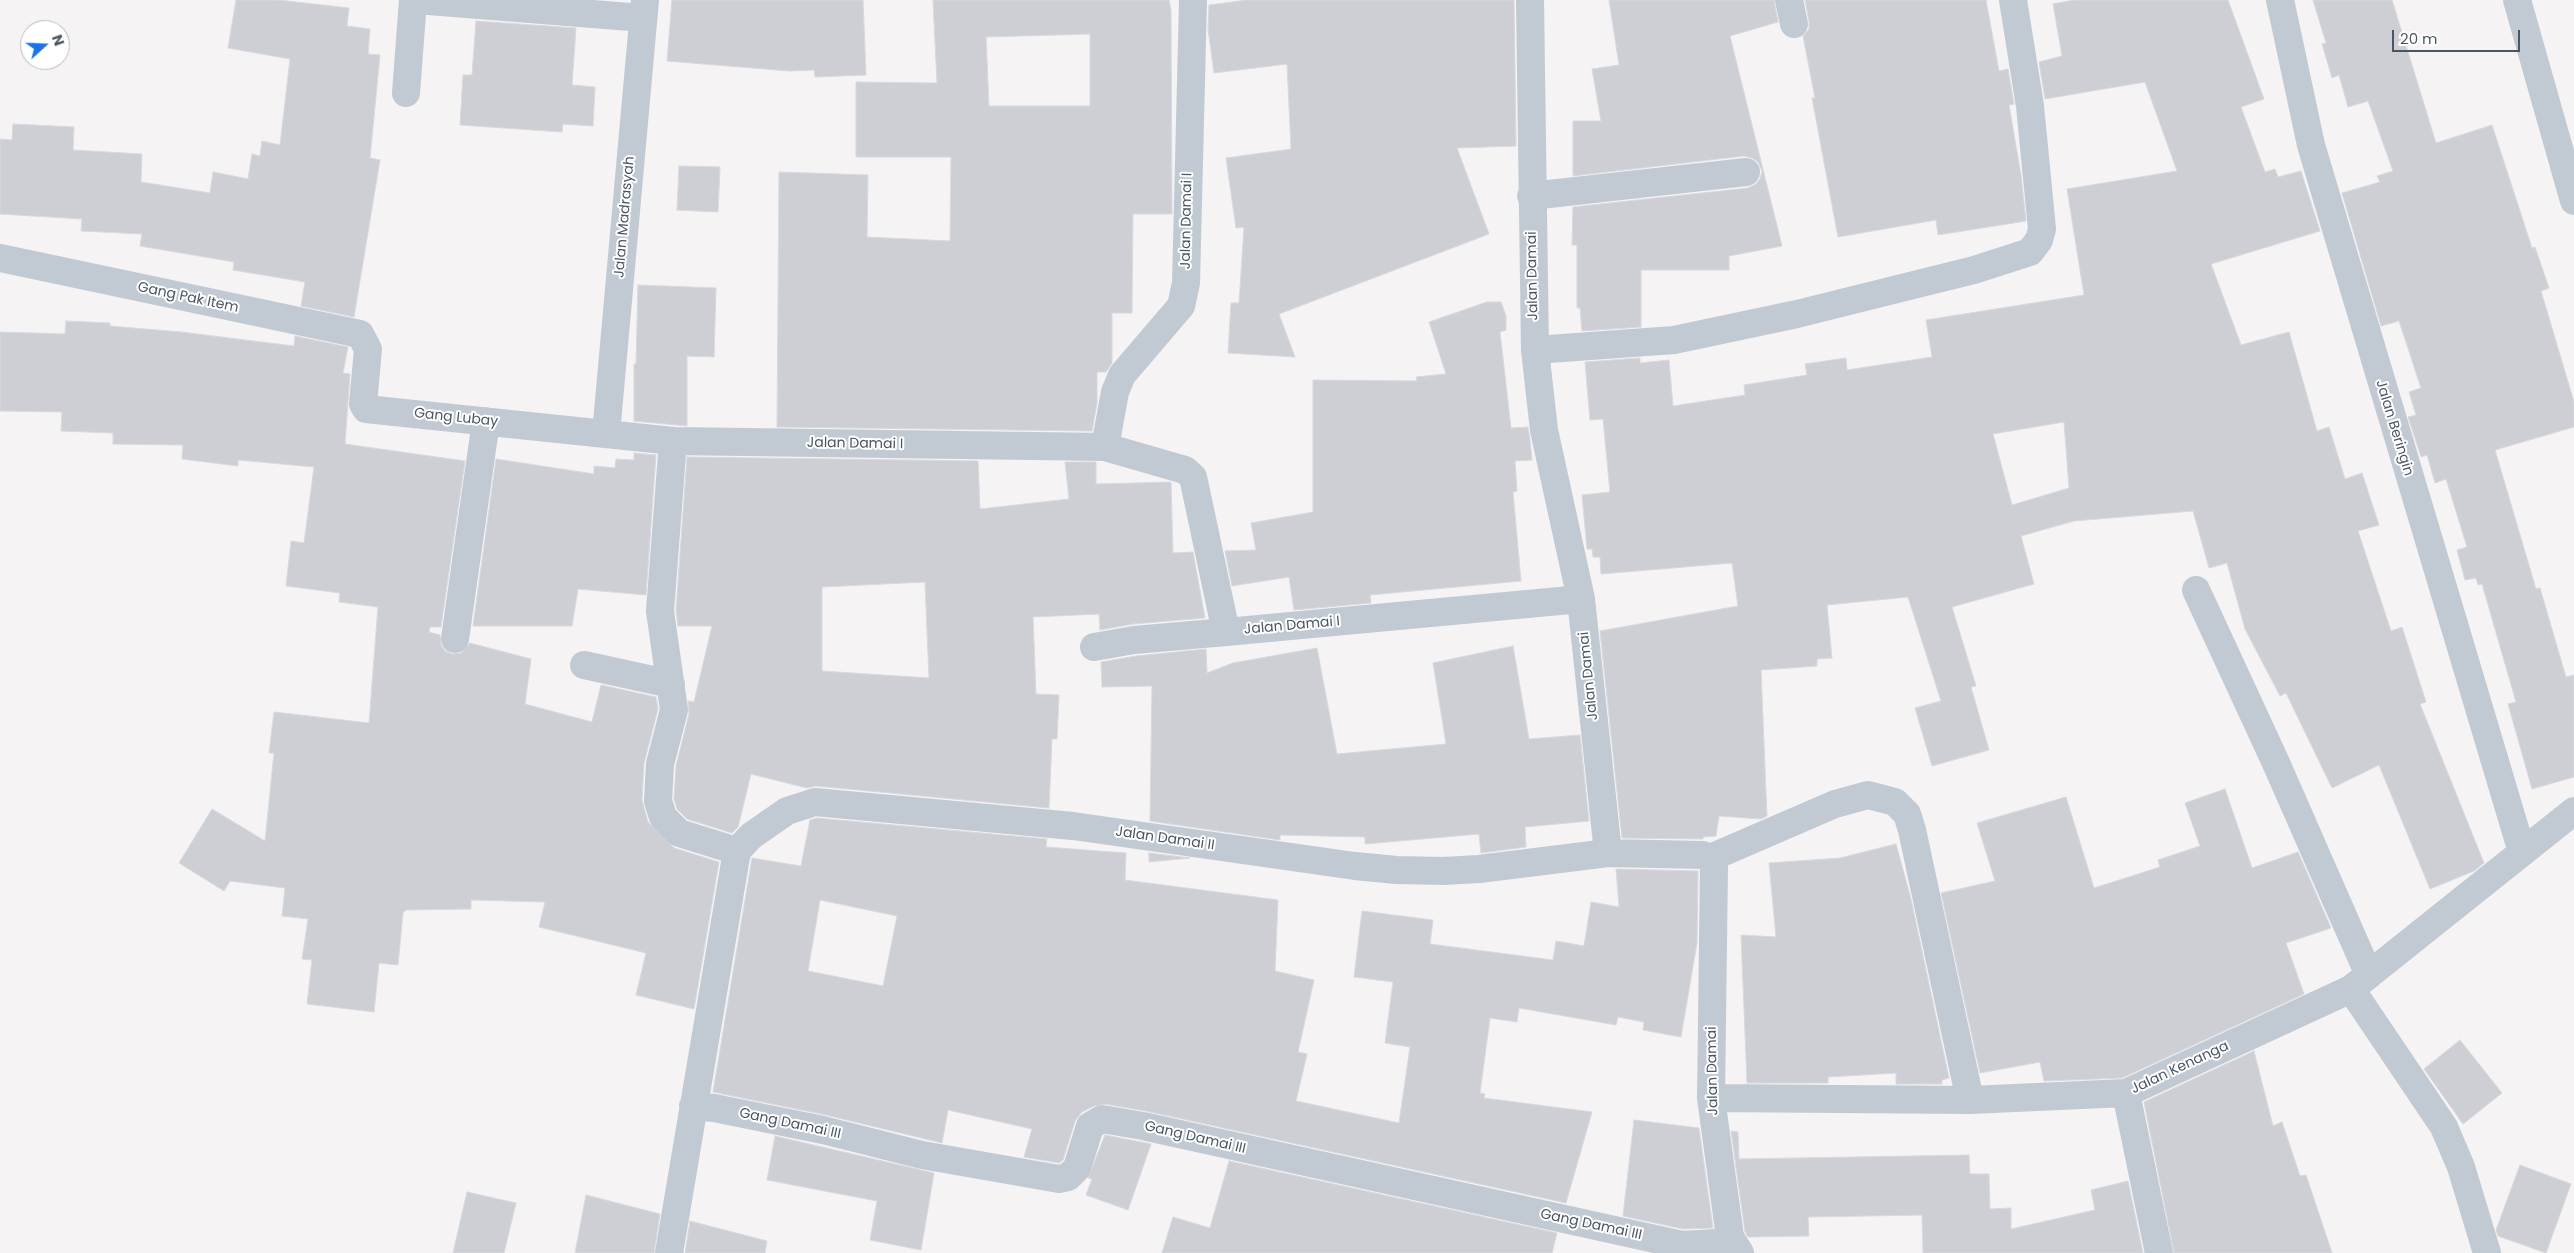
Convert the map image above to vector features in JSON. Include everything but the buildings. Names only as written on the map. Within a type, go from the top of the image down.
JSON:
[{"type":"street","points":[[406,93],[415,0],[644,9]]},
{"type":"street","name":"Jalan Damai I","points":[[1105,447],[1114,399],[1122,375],[1180,306],[1186,283],[1193,0]]},
{"type":"street","name":"Jalan Damai","points":[[1530,0],[1531,196],[1535,350],[1544,430],[1580,599],[1608,853]]},
{"type":"street","points":[[1535,350],[1674,340],[1956,275],[2030,252],[2039,240],[2042,229],[2030,106],[2012,0]]},
{"type":"street","name":"Jalan Beringin","points":[[2280,0],[2311,145],[2522,852]]},
{"type":"street","points":[[2517,0],[2574,201]]},
{"type":"street","name":"Jalan Madrasyah","points":[[606,434],[644,9]]},
{"type":"street","points":[[1531,196],[1746,172]]},
{"type":"street","name":"Gang Pak Item","points":[[0,258],[360,334],[368,349]]},
{"type":"street","name":"Gang Lubay","points":[[368,349],[363,404],[366,408],[606,434]]},
{"type":"street","points":[[455,639],[486,421]]},
{"type":"street","name":"Jalan Damai I","points":[[606,434],[673,442],[1105,447],[1189,472],[1193,477],[1226,632],[1580,599]]},
{"type":"street","points":[[669,1253],[737,851],[679,833],[663,817],[658,801],[660,764],[674,710],[664,651],[660,611],[673,442]]},
{"type":"street","points":[[2196,590],[2276,763],[2360,982],[2444,1127],[2461,1168],[2487,1253]]},
{"type":"street","points":[[1094,647],[1134,640],[1226,632]]},
{"type":"street","points":[[584,665],[671,684]]},
{"type":"street","points":[[1608,853],[1703,855],[1710,858],[1835,804],[1868,795],[1895,802],[1907,814],[1912,830],[1970,1100]]},
{"type":"street","name":"Jalan Damai II","points":[[737,851],[751,836],[787,811],[815,802],[1073,826],[1355,866],[1396,870],[1443,872],[1608,853]]},
{"type":"street","name":"Jalan Kenanga","points":[[1711,1098],[1970,1100],[2126,1093],[2360,982],[2574,811]]},
{"type":"street","name":"Jalan Damai","points":[[1710,858],[1714,865],[1711,1098],[1735,1245]]},
{"type":"street","points":[[2126,1093],[2159,1253]]},
{"type":"street","name":"Gang Damai III","points":[[693,1106],[714,1108],[823,1130],[922,1155],[1059,1179],[1068,1177],[1077,1168],[1090,1126],[1102,1119],[1143,1126],[1682,1245],[1717,1243],[1735,1245]]}]
